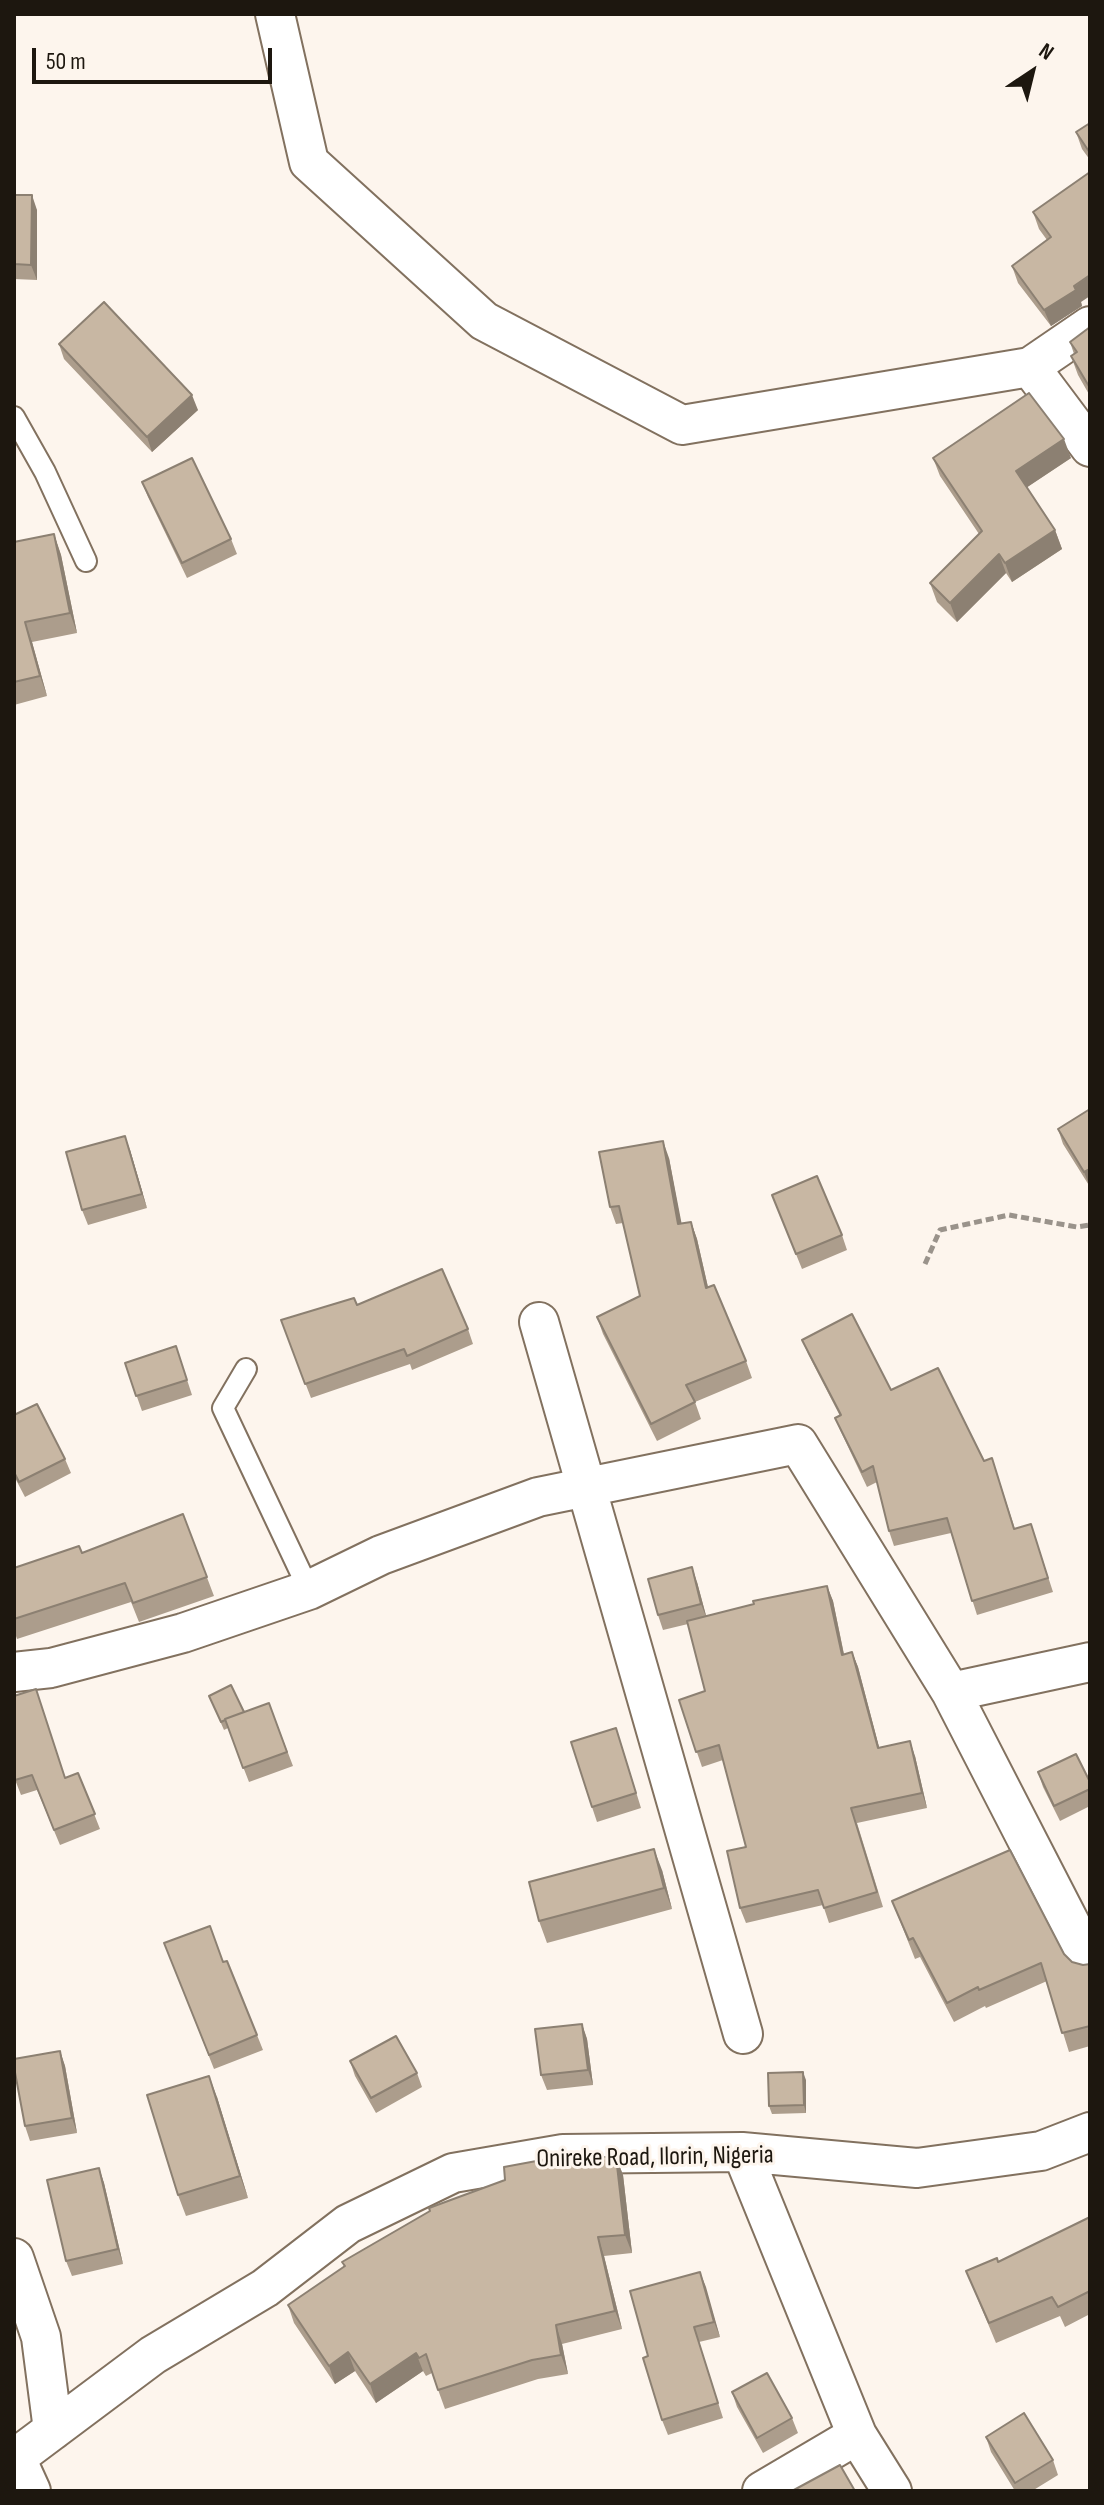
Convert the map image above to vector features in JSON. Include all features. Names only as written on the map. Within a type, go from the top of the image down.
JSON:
[{"type":"street","points":[[275,14],[309,162],[484,321],[682,425],[1030,367],[1090,326]]},
{"type":"street","points":[[1030,367],[1090,447]]},
{"type":"street","points":[[539,1322],[743,2034]]},
{"type":"street","points":[[14,1672],[51,1668],[183,1633],[309,1590],[381,1555],[538,1497],[798,1444],[951,1692],[1090,1962]]},
{"type":"street","points":[[951,1692],[1090,1662]]},
{"type":"street","name":"Onireke Road, Ilorin, Nigeria","points":[[20,2469],[53,2430],[153,2355],[265,2288],[348,2224],[453,2173],[563,2154],[742,2152],[917,2168],[1041,2151],[1090,2132]]},
{"type":"street","points":[[742,2152],[857,2435],[892,2491]]},
{"type":"street","points":[[14,2258],[41,2337],[53,2430]]},
{"type":"street","points":[[762,2491],[857,2435]]},
{"type":"lane","points":[[14,417],[45,472],[86,561]]},
{"type":"lane","points":[[246,1369],[223,1408],[309,1590]]},
{"type":"path","points":[[925,1264],[940,1230],[1009,1215],[1077,1227],[1090,1225]]},
{"type":"building","points":[[1090,123],[1090,153],[1076,132]]},
{"type":"building","points":[[1090,172],[1090,275],[1074,286],[1076,290],[1044,310],[1012,266],[1051,237],[1033,212]]},
{"type":"building","points":[[14,195],[32,195],[31,265],[14,264]]},
{"type":"building","points":[[104,302],[192,395],[147,437],[59,344]]},
{"type":"building","points":[[1090,327],[1090,388],[1071,356],[1077,352],[1070,342]]},
{"type":"building","points":[[1029,393],[1064,439],[1016,471],[1055,530],[1005,563],[999,554],[950,603],[930,583],[982,531],[933,458]]},
{"type":"building","points":[[192,458],[231,539],[182,563],[142,482]]},
{"type":"building","points":[[54,534],[70,613],[25,622],[40,676],[14,682],[14,542]]},
{"type":"building","points":[[1090,1109],[1090,1169],[1084,1172],[1058,1129]]},
{"type":"building","points":[[125,1136],[142,1194],[82,1210],[66,1152]]},
{"type":"building","points":[[663,1141],[678,1224],[691,1222],[706,1288],[714,1285],[746,1361],[686,1385],[695,1402],[651,1424],[597,1317],[640,1296],[619,1206],[610,1207],[599,1152]]},
{"type":"building","points":[[817,1176],[842,1235],[796,1254],[772,1195]]},
{"type":"building","points":[[442,1269],[468,1329],[407,1356],[404,1349],[305,1384],[281,1320],[354,1298],[357,1305]]},
{"type":"building","points":[[852,1314],[891,1390],[938,1368],[984,1461],[992,1458],[1014,1529],[1031,1524],[1048,1578],[972,1601],[947,1518],[889,1531],[873,1466],[862,1472],[835,1418],[841,1415],[802,1340]]},
{"type":"building","points":[[176,1346],[187,1380],[136,1396],[125,1363]]},
{"type":"building","points":[[37,1404],[65,1459],[19,1482],[14,1472],[14,1415]]},
{"type":"building","points":[[183,1514],[207,1577],[133,1603],[125,1583],[14,1619],[14,1568],[79,1546],[82,1553]]},
{"type":"building","points":[[692,1567],[701,1604],[658,1615],[648,1579]]},
{"type":"building","points":[[827,1586],[842,1655],[852,1652],[878,1748],[910,1741],[922,1793],[851,1808],[877,1892],[824,1908],[818,1890],[740,1908],[727,1851],[746,1847],[719,1745],[696,1752],[679,1700],[705,1691],[687,1621],[754,1604],[753,1601]]},
{"type":"building","points":[[231,1685],[244,1712],[221,1722],[209,1696]]},
{"type":"building","points":[[36,1689],[65,1778],[78,1773],[95,1814],[54,1830],[32,1775],[15,1780],[14,1777],[14,1696]]},
{"type":"building","points":[[269,1703],[287,1752],[243,1768],[225,1719]]},
{"type":"building","points":[[616,1728],[636,1793],[592,1807],[571,1742]]},
{"type":"building","points":[[1076,1754],[1090,1782],[1090,1789],[1054,1806],[1038,1772]]},
{"type":"building","points":[[654,1849],[664,1888],[539,1921],[529,1882]]},
{"type":"building","points":[[1010,1850],[1064,1954],[1072,1962],[1090,1964],[1090,2026],[1062,2033],[1041,1963],[979,1990],[978,1987],[947,2003],[913,1938],[909,1940],[892,1901]]},
{"type":"building","points":[[210,1926],[257,2035],[209,2055],[164,1943]]},
{"type":"building","points":[[582,2024],[588,2070],[541,2075],[535,2029]]},
{"type":"building","points":[[396,2036],[417,2073],[371,2098],[350,2061]]},
{"type":"building","points":[[60,2051],[72,2118],[25,2126],[14,2059]]},
{"type":"building","points":[[803,2072],[804,2105],[769,2106],[768,2073]]},
{"type":"building","points":[[209,2076],[240,2176],[178,2195],[147,2095]]},
{"type":"building","points":[[558,2157],[616,2157],[625,2235],[598,2237],[615,2311],[556,2325],[561,2355],[532,2360],[438,2390],[426,2354],[419,2358],[416,2353],[370,2384],[348,2352],[329,2366],[288,2305],[345,2266],[342,2262],[430,2211],[429,2208],[505,2180],[504,2167]]},
{"type":"building","points":[[99,2168],[118,2249],[66,2261],[47,2180]]},
{"type":"building","points":[[1090,2217],[1090,2291],[1058,2307],[1052,2297],[989,2323],[966,2271],[997,2258],[998,2262]]},
{"type":"building","points":[[700,2272],[714,2322],[694,2327],[718,2403],[662,2420],[643,2358],[648,2356],[630,2291]]},
{"type":"building","points":[[767,2373],[792,2418],[757,2438],[732,2392]]},
{"type":"building","points":[[1024,2413],[1053,2460],[1015,2483],[986,2437]]},
{"type":"building","points":[[840,2465],[855,2491],[792,2491]]}]
